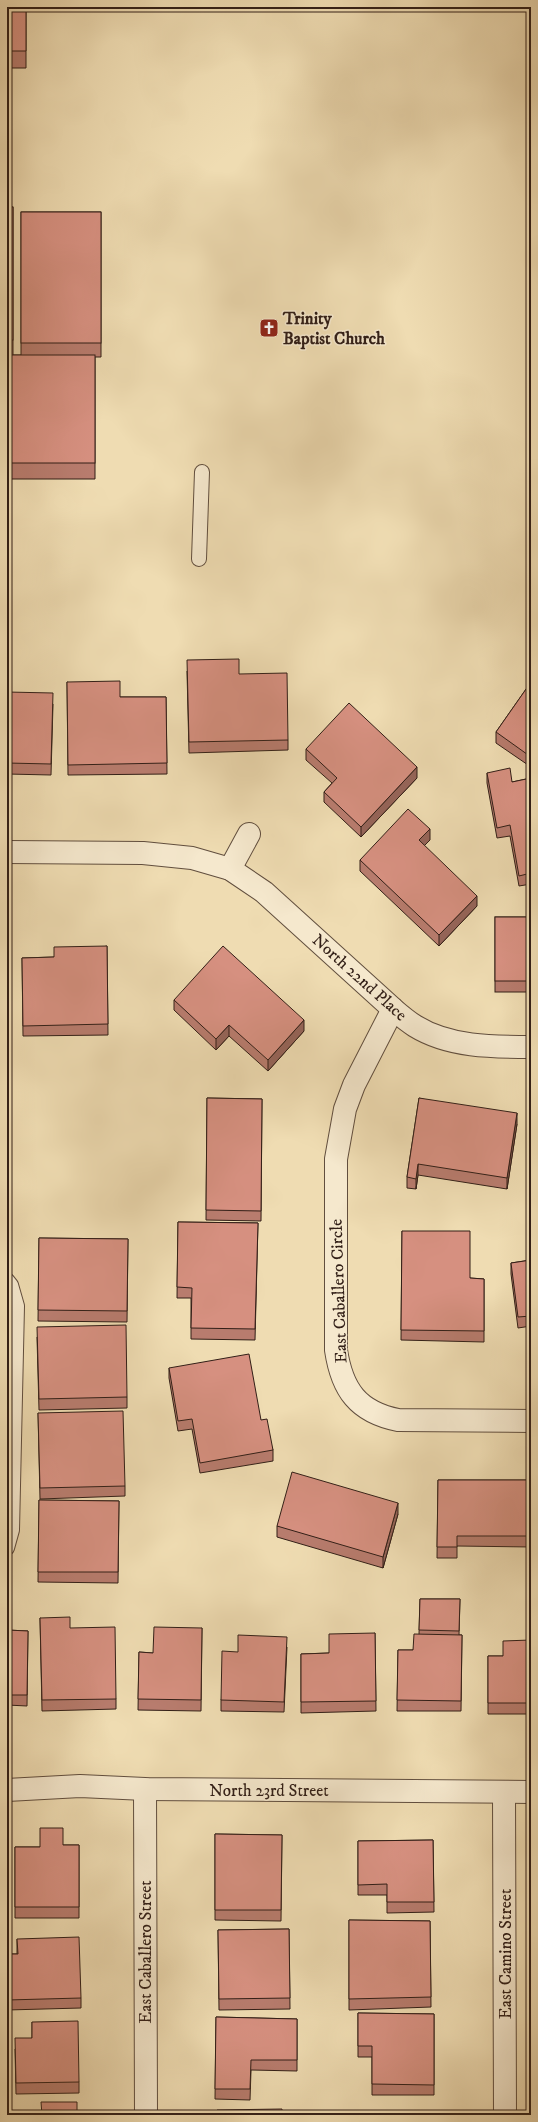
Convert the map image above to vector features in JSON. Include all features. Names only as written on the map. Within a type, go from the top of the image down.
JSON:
[{"type":"street","points":[[230,869],[249,834]]},
{"type":"street","name":"North 22nd Place","points":[[7,852],[143,853],[192,858],[230,869],[264,892],[393,1009],[415,1026],[439,1037],[470,1044],[531,1047]]},
{"type":"street","name":"East Caballero Circle","points":[[393,1009],[354,1085],[339,1134],[336,1159],[336,1350],[338,1367],[344,1384],[355,1399],[367,1410],[383,1417],[398,1420],[531,1422]]},
{"type":"street","name":"North 23rd Street","points":[[7,1790],[80,1786],[145,1789],[531,1792]]},
{"type":"street","name":"East Caballero Street","points":[[145,1789],[146,2115]]},
{"type":"street","name":"East Camino Street","points":[[504,1792],[505,2115]]},
{"type":"lane","points":[[199,559],[202,472]]},
{"type":"lane","points":[[7,1280],[11,1285],[17,1306],[12,1530],[7,1548]]},
{"type":"building","points":[[7,7],[26,7],[26,51],[11,51],[11,67],[7,72]]},
{"type":"building","points":[[7,207],[13,207],[13,340],[7,340]]},
{"type":"building","points":[[21,212],[101,212],[101,343],[21,343]]},
{"type":"building","points":[[7,355],[95,355],[95,463],[7,463]]},
{"type":"building","points":[[239,659],[239,674],[287,673],[288,740],[189,742],[187,660]]},
{"type":"building","points":[[120,681],[120,697],[166,697],[167,763],[68,765],[67,682]]},
{"type":"building","points":[[531,682],[531,757],[496,732]]},
{"type":"building","points":[[7,692],[53,693],[51,764],[7,763]]},
{"type":"building","points":[[349,703],[417,767],[361,827],[324,792],[337,778],[306,749]]},
{"type":"building","points":[[510,768],[512,782],[531,778],[531,873],[519,876],[510,825],[497,828],[487,773]]},
{"type":"building","points":[[408,809],[430,829],[419,840],[477,896],[439,935],[360,860]]},
{"type":"building","points":[[495,917],[531,917],[531,981],[495,981]]},
{"type":"building","points":[[107,946],[108,1024],[23,1026],[22,958],[54,957],[54,947]]},
{"type":"building","points":[[223,946],[304,1020],[268,1060],[229,1025],[216,1039],[174,1000]]},
{"type":"building","points":[[207,1098],[262,1099],[261,1211],[206,1210]]},
{"type":"building","points":[[419,1098],[517,1113],[507,1178],[418,1164],[416,1179],[407,1177]]},
{"type":"building","points":[[178,1222],[258,1223],[255,1329],[191,1328],[192,1288],[177,1287]]},
{"type":"building","points":[[402,1231],[470,1231],[470,1278],[484,1279],[484,1331],[401,1330]]},
{"type":"building","points":[[39,1238],[128,1239],[127,1311],[38,1310]]},
{"type":"building","points":[[531,1260],[531,1316],[518,1317],[511,1263]]},
{"type":"building","points":[[126,1325],[127,1397],[39,1399],[37,1327]]},
{"type":"building","points":[[249,1354],[261,1420],[267,1419],[273,1450],[200,1463],[192,1419],[178,1421],[169,1368]]},
{"type":"building","points":[[123,1411],[125,1486],[40,1488],[38,1413]]},
{"type":"building","points":[[292,1472],[398,1503],[383,1557],[277,1526]]},
{"type":"building","points":[[438,1480],[531,1480],[531,1536],[457,1536],[457,1547],[437,1547]]},
{"type":"building","points":[[39,1500],[119,1501],[118,1572],[38,1572]]},
{"type":"building","points":[[420,1599],[460,1599],[459,1631],[419,1630]]},
{"type":"building","points":[[70,1617],[70,1628],[115,1627],[116,1699],[42,1700],[40,1618]]},
{"type":"building","points":[[154,1627],[202,1628],[201,1700],[138,1699],[139,1652],[153,1653]]},
{"type":"building","points":[[7,1630],[28,1631],[27,1695],[7,1695]]},
{"type":"building","points":[[375,1633],[376,1701],[301,1702],[301,1654],[329,1653],[329,1634]]},
{"type":"building","points":[[414,1634],[462,1635],[461,1701],[397,1700],[398,1650],[413,1650]]},
{"type":"building","points":[[238,1635],[287,1637],[284,1702],[221,1700],[222,1651],[238,1652]]},
{"type":"building","points":[[531,1640],[531,1703],[488,1703],[488,1656],[503,1656],[503,1641]]},
{"type":"building","points":[[40,1828],[63,1828],[63,1845],[79,1845],[79,1907],[15,1907],[15,1847],[40,1847]]},
{"type":"building","points":[[215,1834],[282,1835],[281,1910],[215,1910]]},
{"type":"building","points":[[433,1840],[434,1902],[387,1902],[387,1884],[358,1885],[358,1841]]},
{"type":"building","points":[[349,1920],[430,1921],[431,1997],[349,1999]]},
{"type":"building","points":[[289,1929],[290,1998],[219,1999],[218,1930]]},
{"type":"building","points":[[79,1937],[81,1998],[7,2000],[7,1954],[18,1954],[17,1939]]},
{"type":"building","points":[[358,2013],[434,2014],[434,2085],[372,2084],[372,2046],[358,2046]]},
{"type":"building","points":[[216,2017],[297,2019],[297,2060],[251,2060],[250,2089],[215,2089]]},
{"type":"building","points":[[78,2021],[79,2082],[16,2083],[15,2038],[32,2038],[32,2022]]},
{"type":"building","points":[[41,2102],[77,2102],[77,2115],[42,2115]]},
{"type":"building","points":[[282,2109],[282,2115],[217,2115],[217,2110]]},
{"type":"building","points":[[386,2113],[436,2113],[436,2115],[386,2115]]},
{"type":"place","name":"Trinity Baptist Church","points":[[269,328]]}]
